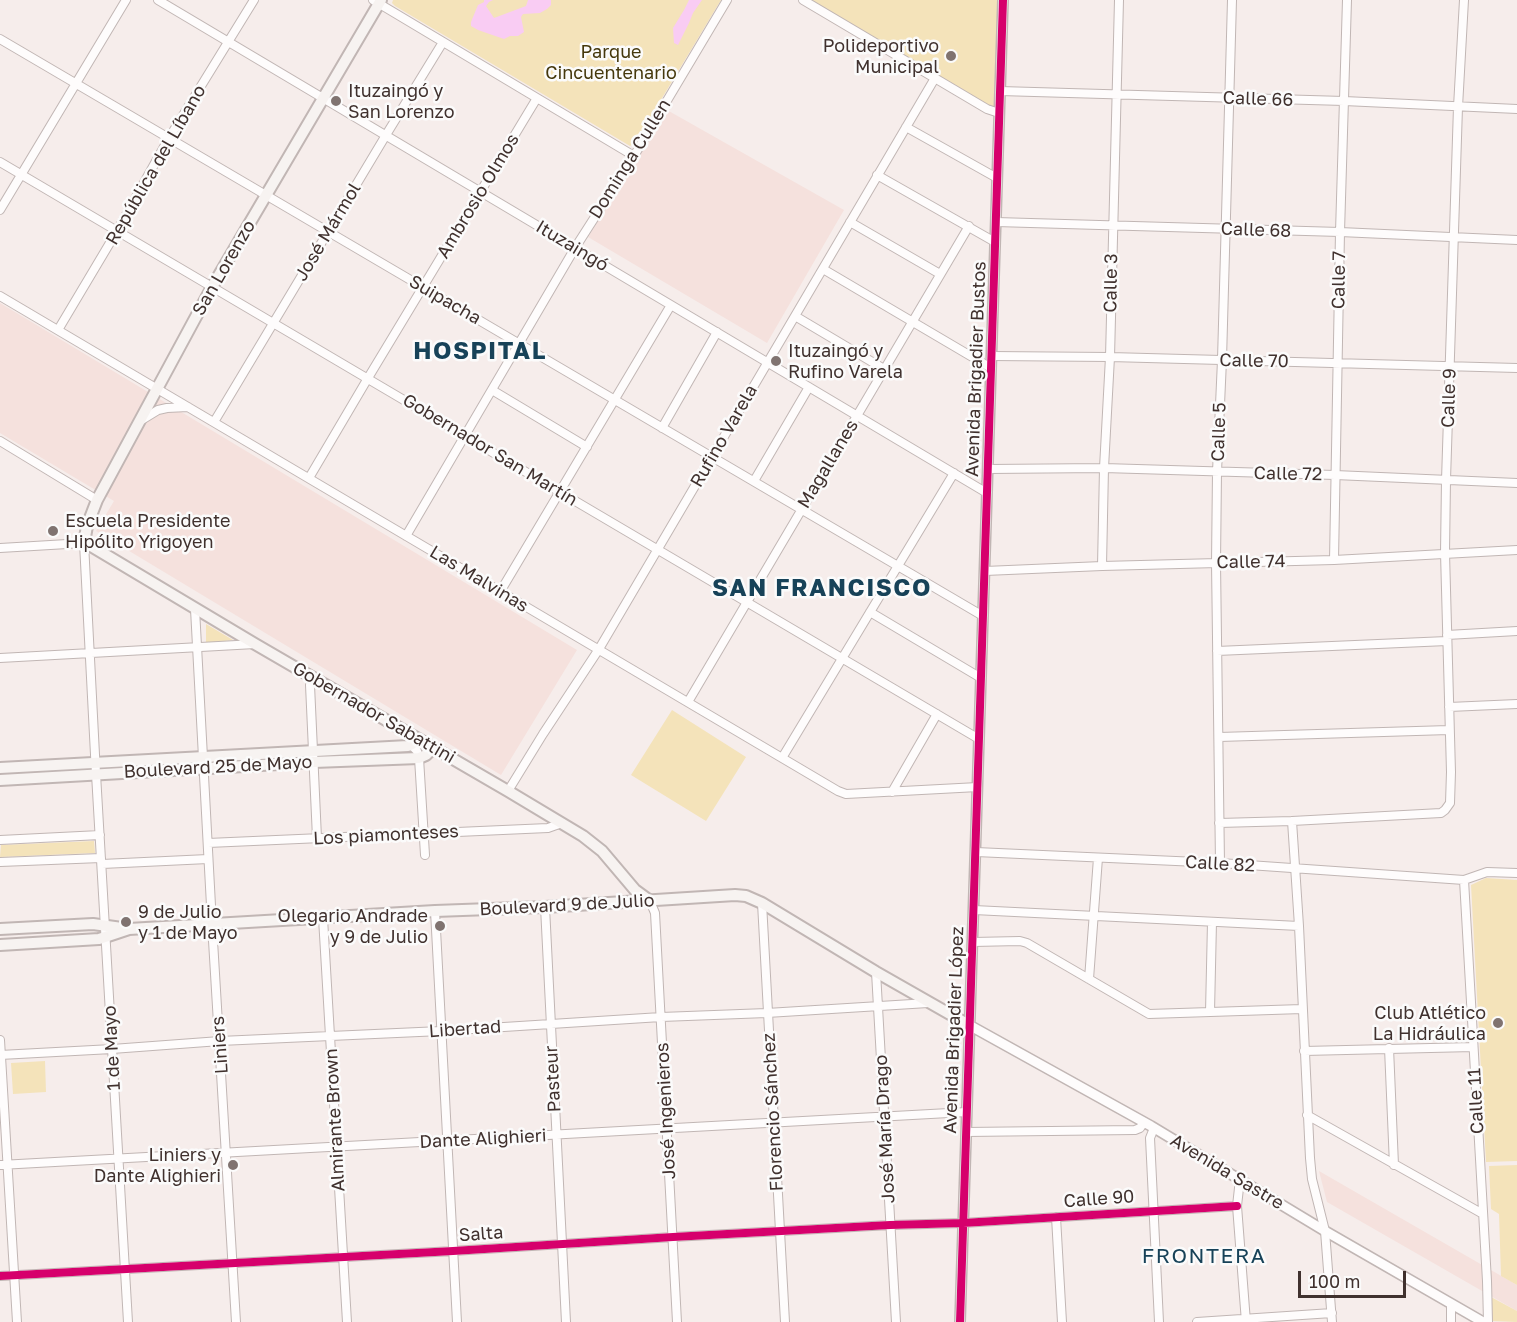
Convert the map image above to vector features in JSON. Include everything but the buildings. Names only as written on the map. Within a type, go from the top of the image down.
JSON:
[{"type":"main road","name":"San Lorenzo","points":[[84,543],[87,526],[98,500],[212,286],[378,1]]},
{"type":"main road","name":"Gobernador Sabattini","points":[[84,543],[312,678],[414,742],[433,748],[562,823],[602,851],[635,890],[650,901]]},
{"type":"main road","name":"Boulevard 25 de Mayo","points":[[0,780],[95,769],[313,756],[408,746],[414,742]]},
{"type":"main road","points":[[419,758],[433,748]]},
{"type":"main road","name":"Boulevard 25 de Mayo","points":[[313,756],[419,758]]},
{"type":"main road","name":"Boulevard 25 de Mayo","points":[[0,768],[95,769]]},
{"type":"main road","name":"Boulevard 9 de Julio","points":[[0,929],[93,924],[129,929],[746,896],[762,903],[969,1025]]},
{"type":"main road","name":"Boulevard 9 de Julio","points":[[0,945],[106,938],[129,929]]},
{"type":"street","points":[[0,210],[126,0]]},
{"type":"street","name":"Ituzaingó","points":[[158,0],[987,493]]},
{"type":"street","name":"República del Líbano","points":[[58,330],[169,138],[254,0]]},
{"type":"street","name":"Dominga Cullen","points":[[406,536],[575,248],[634,156],[727,0]]},
{"type":"street","points":[[803,0],[987,109],[999,113]]},
{"type":"street","name":"Avenida Brigadier Bustos","points":[[979,740],[1003,0]]},
{"type":"street","name":"Calle 3","points":[[1102,566],[1119,0]]},
{"type":"street","name":"Calle 5","points":[[1220,863],[1217,472],[1233,0]]},
{"type":"street","name":"Calle 7","points":[[1334,560],[1347,0]]},
{"type":"street","name":"Calle 9","points":[[1292,821],[1441,813],[1451,797],[1445,553],[1446,480],[1458,107],[1464,0]]},
{"type":"street","points":[[378,1],[634,156]]},
{"type":"street","name":"Suipacha","points":[[0,39],[983,616]]},
{"type":"street","name":"José Mármol","points":[[214,422],[443,42]]},
{"type":"street","name":"Rufino Varela","points":[[508,791],[598,650],[935,78]]},
{"type":"street","name":"Calle 66","points":[[1000,91],[1344,101],[1517,109]]},
{"type":"street","name":"Ambrosio Olmos","points":[[309,478],[537,98]]},
{"type":"street","points":[[906,127],[997,178]]},
{"type":"street","name":"Gobernador San Martín","points":[[0,162],[979,740]]},
{"type":"street","points":[[878,176],[995,242]]},
{"type":"street","points":[[850,222],[940,274]]},
{"type":"street","name":"Calle 68","points":[[996,222],[1226,228],[1517,240]]},
{"type":"street","name":"Magallanes","points":[[688,702],[969,226]]},
{"type":"street","points":[[823,268],[991,368]]},
{"type":"street","name":"Las Malvinas","points":[[0,296],[838,791],[846,794],[978,787]]},
{"type":"street","points":[[500,592],[671,305]]},
{"type":"street","points":[[795,316],[884,369]]},
{"type":"street","points":[[662,428],[717,332]]},
{"type":"street","name":"Calle 70","points":[[992,356],[1517,368]]},
{"type":"street","points":[[754,482],[809,387]]},
{"type":"street","points":[[492,390],[587,447]]},
{"type":"street","points":[[139,422],[158,410],[190,407]]},
{"type":"street","points":[[0,441],[98,500]]},
{"type":"street","name":"Calle 72","points":[[988,469],[1104,468],[1517,483]]},
{"type":"street","points":[[782,758],[954,473]]},
{"type":"street","points":[[0,548],[84,543]]},
{"type":"street","name":"1 de Mayo","points":[[84,543],[128,1322]]},
{"type":"street","name":"Calle 74","points":[[985,571],[1334,560],[1517,550]]},
{"type":"street","name":"Liniers","points":[[195,609],[236,1322]]},
{"type":"street","points":[[870,612],[981,678]]},
{"type":"street","points":[[1217,651],[1447,638],[1517,631]]},
{"type":"street","points":[[0,658],[255,644]]},
{"type":"street","points":[[312,678],[310,685],[317,838]]},
{"type":"street","points":[[1449,707],[1517,704]]},
{"type":"street","points":[[892,792],[937,714]]},
{"type":"street","points":[[1218,737],[1449,730]]},
{"type":"street","name":"Avenida Brigadier López","points":[[960,1322],[979,740]]},
{"type":"street","points":[[414,742],[419,758],[425,855]]},
{"type":"street","points":[[1197,1322],[1332,1318],[1325,1231],[1312,1179],[1310,1158],[1292,821],[1219,823]]},
{"type":"street","name":"Los piamonteses","points":[[208,843],[548,828],[562,823]]},
{"type":"street","points":[[0,840],[100,836]]},
{"type":"street","name":"Calle 82","points":[[976,852],[1220,863],[1464,880],[1487,872],[1517,873]]},
{"type":"street","points":[[1089,979],[1098,858]]},
{"type":"street","points":[[0,862],[208,859]]},
{"type":"street","name":"Calle 11","points":[[1464,880],[1488,1322]]},
{"type":"street","name":"José Ingenieros","points":[[650,901],[655,913],[677,1322]]},
{"type":"street","name":"Florencio Sánchez","points":[[762,903],[785,1322]]},
{"type":"street","name":"Pasteur","points":[[545,907],[566,1322]]},
{"type":"street","points":[[974,910],[1299,926]]},
{"type":"street","points":[[435,911],[457,1322]]},
{"type":"street","name":"Almirante Brown","points":[[323,918],[346,1322]]},
{"type":"street","points":[[1210,1012],[1212,922]]},
{"type":"street","points":[[972,942],[1020,941],[1027,943],[1149,1014],[1302,1009]]},
{"type":"street","name":"José María Drago","points":[[876,972],[896,1322]]},
{"type":"street","name":"Libertad","points":[[0,1055],[930,1003]]},
{"type":"street","name":"Avenida Sastre","points":[[969,1025],[1144,1122],[1325,1231],[1483,1322]]},
{"type":"street","points":[[0,1040],[4,1165],[17,1322]]},
{"type":"street","points":[[1304,1051],[1473,1047]]},
{"type":"street","points":[[1389,1048],[1394,1165]]},
{"type":"street","name":"Dante Alighieri","points":[[4,1165],[967,1112]]},
{"type":"street","points":[[1307,1115],[1483,1214]]},
{"type":"street","points":[[966,1132],[1135,1130],[1140,1128],[1144,1122]]},
{"type":"street","points":[[1154,1128],[1150,1138],[1159,1322]]},
{"type":"street","points":[[1240,1179],[1237,1206],[1246,1320]]},
{"type":"street","name":"Calle 90","points":[[963,1223],[1237,1206]]},
{"type":"street","points":[[1056,1217],[1062,1322]]},
{"type":"street","name":"Salta","points":[[0,1276],[673,1237],[963,1223]]},
{"type":"street","points":[[1451,1304],[1451,1322]]},
{"type":"shaded area","points":[[484,0],[493,0],[486,6],[494,18],[526,6],[528,0],[551,0],[551,5],[540,13],[523,14],[521,17],[524,32],[504,39],[471,26],[478,5]]},
{"type":"shaded area","points":[[689,0],[702,0],[693,13],[678,45],[674,43],[673,28]]},
{"type":"shaded area","points":[[667,110],[844,210],[767,343],[588,237]]},
{"type":"shaded area","points":[[0,303],[577,650],[501,775],[96,531],[114,501],[0,433]]},
{"type":"shaded area","points":[[1319,1171],[1517,1285],[1517,1311],[1327,1202]]},
{"type":"green space","name":"Parque Cincuentenario","points":[[393,0],[721,0],[635,143],[630,146],[395,6],[392,3]]},
{"type":"green space","name":"Polideportivo Municipal","points":[[804,0],[1002,0],[999,113]]},
{"type":"green space","points":[[206,624],[233,640],[206,643]]},
{"type":"green space","points":[[672,710],[746,757],[706,821],[631,775]]},
{"type":"green space","points":[[94,841],[95,853],[0,857],[1,845]]},
{"type":"green space","name":"Club Atlético La Hidráulica","points":[[1486,878],[1517,880],[1517,1161],[1486,1162],[1471,885]]},
{"type":"green space","points":[[45,1061],[46,1092],[13,1094],[11,1063]]},
{"type":"green space","points":[[1517,1165],[1517,1285],[1501,1276],[1499,1214],[1491,1209],[1489,1166]]},
{"type":"green space","points":[[1491,1297],[1517,1311],[1517,1322],[1492,1321]]},
{"type":"cycle path","points":[[960,1322],[1003,0]]},
{"type":"cycle path","points":[[0,1276],[1237,1206]]},
{"type":"place","name":"Polideportivo Municipal","points":[[951,56]]},
{"type":"place","name":"Ituzaingó y San Lorenzo","points":[[336,101]]},
{"type":"place","name":"Ituzaingó y Rufino Varela","points":[[776,361]]},
{"type":"place","name":"Escuela Presidente Hipólito Yrigoyen","points":[[53,531]]},
{"type":"place","name":"9 de Julio y 1 de Mayo","points":[[126,922]]},
{"type":"place","name":"Olegario Andrade y 9 de Julio","points":[[440,926]]},
{"type":"place","name":"Club Atlético La Hidráulica","points":[[1498,1023]]},
{"type":"place","name":"Liniers y Dante Alighieri","points":[[233,1165]]},
{"type":"district","name":"HOSPITAL","points":[[480,351]]},
{"type":"district","name":"SAN FRANCISCO","points":[[822,588]]},
{"type":"district","name":"FRONTERA","points":[[1204,1256]]}]
